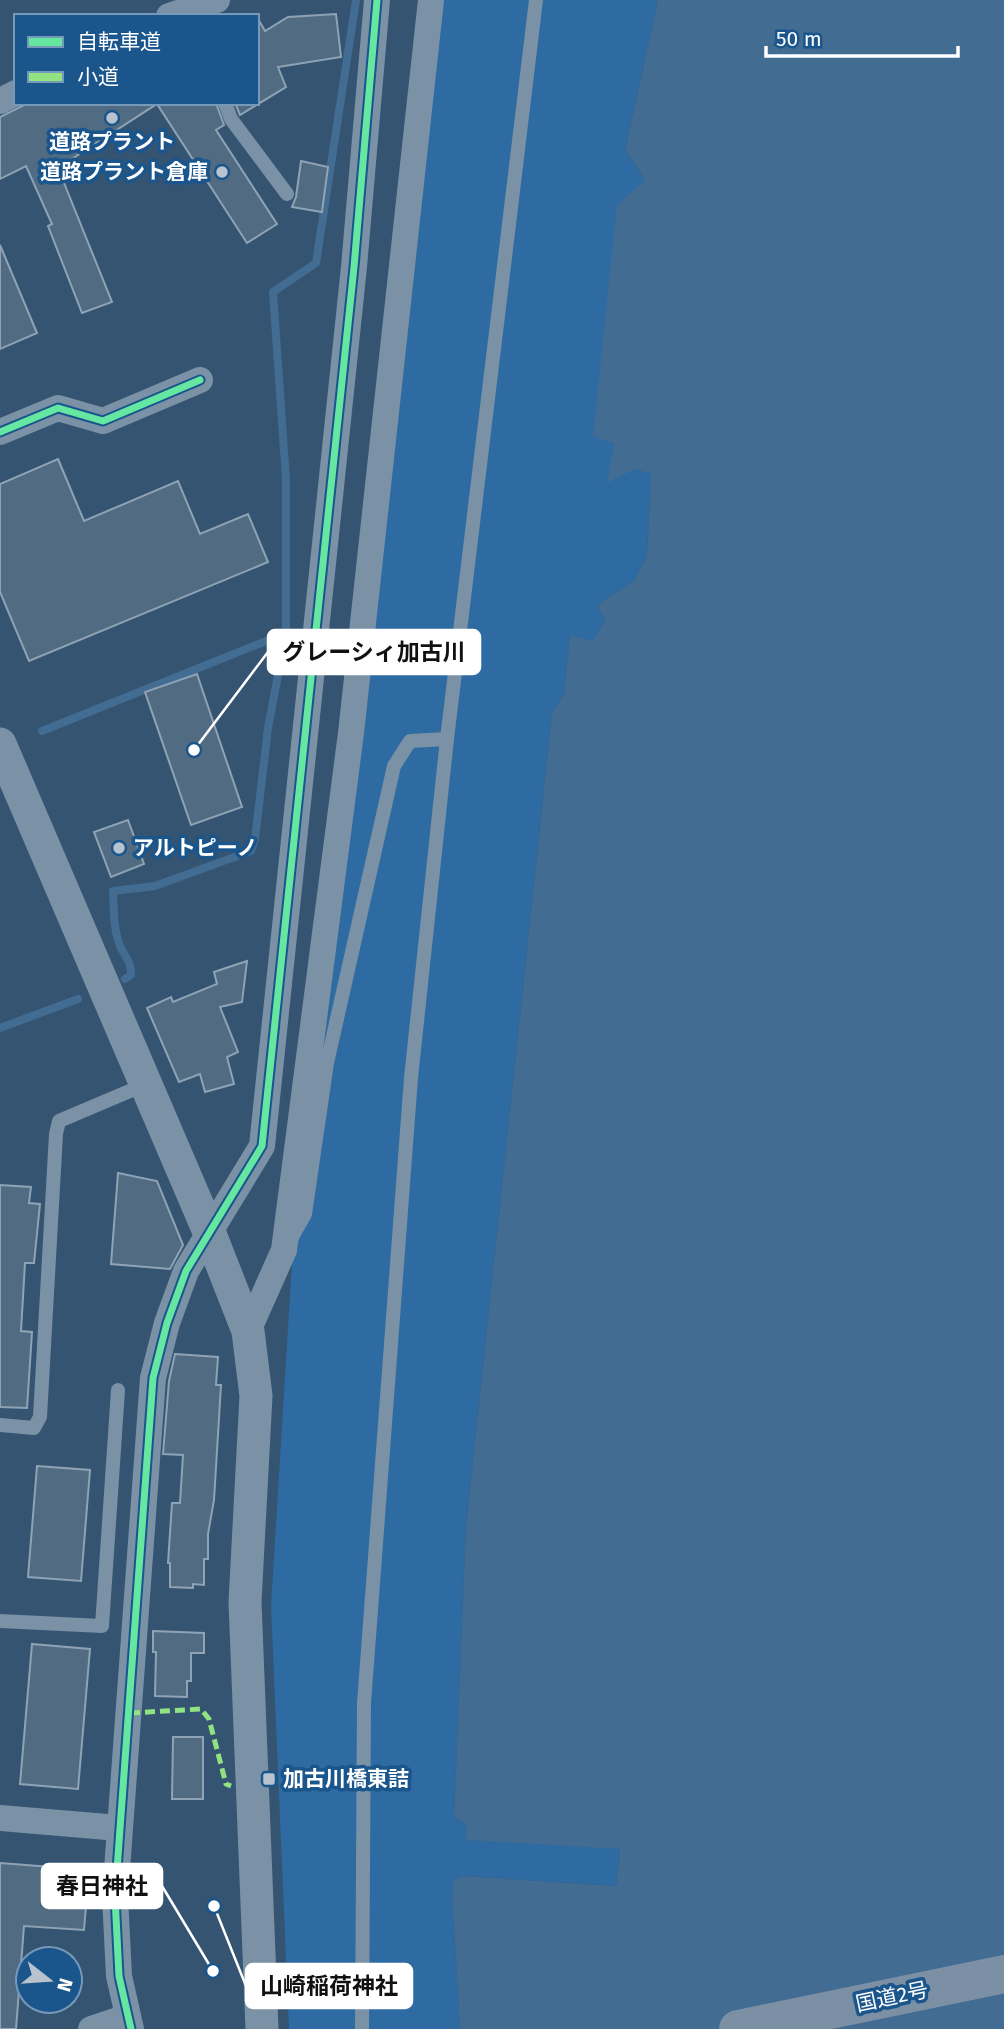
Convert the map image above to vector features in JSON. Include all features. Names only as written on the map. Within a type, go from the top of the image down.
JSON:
[{"type":"highway","name":"国道2号","points":[[738,2029],[1004,1974]]},
{"type":"street","points":[[157,0],[177,14],[217,0]]},
{"type":"street","points":[[91,2029],[129,2023],[120,1976],[115,1896],[153,1378],[167,1323],[186,1271],[262,1146],[354,267],[377,0]]},
{"type":"street","points":[[248,1331],[284,1250],[351,733],[431,0]]},
{"type":"street","points":[[0,432],[58,408],[103,421],[200,380]]},
{"type":"street","points":[[0,744],[210,1234],[248,1331],[256,1396],[246,1602],[262,2029]]},
{"type":"street","points":[[0,1818],[119,1828]]},
{"type":"lane","points":[[362,2029],[365,1689],[411,1078],[447,738],[536,0]]},
{"type":"lane","points":[[226,105],[231,118],[287,194]]},
{"type":"lane","points":[[284,1250],[305,1214],[327,1063],[394,766],[410,741],[447,738]]},
{"type":"lane","points":[[0,1425],[34,1428],[40,1417],[56,1134],[59,1121],[144,1084]]},
{"type":"lane","points":[[0,1620],[103,1626],[118,1390]]},
{"type":"shaded area","points":[[436,0],[658,0],[625,150],[645,180],[614,444],[635,469],[651,474],[647,555],[634,581],[597,605],[605,619],[593,642],[570,635],[564,694],[552,713],[466,1526],[454,1816],[466,1825],[466,1840],[620,1848],[616,1886],[464,1876],[455,1880],[452,1894],[460,2029],[289,2029],[271,1606],[293,1246]]},
{"type":"shaded area","points":[[658,0],[1004,0],[1004,2029],[460,2029],[452,1894],[454,1880],[464,1876],[616,1886],[620,1849],[466,1840],[466,1825],[454,1816],[466,1526],[552,713],[564,694],[570,635],[593,641],[605,619],[597,605],[634,581],[647,555],[651,474],[635,469],[607,483],[614,444],[593,436],[617,205],[645,180],[625,150]]},
{"type":"building","points":[[336,14],[341,57],[278,67],[286,87],[259,103],[259,20],[265,31],[288,17]]},
{"type":"building","points":[[24,105],[155,105],[58,168],[112,302],[82,313],[48,226],[52,224],[26,166],[0,179],[0,117]]},
{"type":"building","points":[[158,105],[217,105],[224,125],[216,130],[277,224],[247,243]]},
{"type":"building","points":[[236,105],[256,105],[240,115]]},
{"type":"building","points":[[301,161],[328,167],[322,212],[292,207]]},
{"type":"building","points":[[0,245],[37,333],[0,349]]},
{"type":"building","points":[[58,459],[84,521],[178,481],[200,534],[248,514],[268,562],[29,661],[0,592],[0,484]]},
{"type":"building","points":[[197,674],[242,807],[191,825],[145,692]]},
{"type":"building","name":"アルトピーノ","points":[[128,820],[144,864],[111,877],[94,832]]},
{"type":"building","points":[[247,961],[242,1002],[220,1007],[238,1052],[227,1057],[234,1084],[205,1092],[200,1074],[179,1082],[147,1008],[171,997],[173,1002],[217,984],[214,972]]},
{"type":"building","points":[[118,1173],[157,1181],[183,1245],[170,1269],[111,1264]]},
{"type":"building","points":[[0,1185],[31,1187],[29,1203],[40,1204],[34,1263],[25,1263],[21,1331],[32,1332],[27,1408],[0,1407]]},
{"type":"building","points":[[175,1354],[218,1357],[216,1385],[221,1385],[208,1559],[204,1559],[204,1585],[193,1584],[193,1588],[170,1587],[168,1563],[172,1503],[180,1503],[183,1455],[163,1454],[169,1381]]},
{"type":"building","points":[[37,1466],[90,1470],[81,1581],[28,1577]]},
{"type":"building","points":[[153,1631],[204,1633],[204,1653],[191,1653],[191,1681],[187,1681],[187,1697],[155,1696],[156,1652],[153,1652]]},
{"type":"building","points":[[32,1644],[90,1649],[78,1789],[20,1784]]},
{"type":"building","points":[[173,1737],[203,1737],[203,1799],[172,1799]]},
{"type":"building","points":[[0,1863],[89,1870],[84,1930],[24,1926],[23,1945],[14,1945],[16,2029],[0,2029]]},
{"type":"waterway","points":[[42,731],[286,633],[286,479],[273,292],[316,263],[356,0]]},
{"type":"waterway","points":[[125,979],[131,975],[131,970],[117,937],[113,891],[155,886],[251,851],[255,839],[268,728],[286,633]]},
{"type":"waterway","points":[[0,1028],[78,999]]},
{"type":"marked path","points":[[130,1713],[201,1709],[209,1719],[226,1784],[231,1786]]},
{"type":"cycle path","points":[[131,2029],[119,1976],[115,1897],[153,1378],[167,1323],[186,1271],[262,1146],[354,267],[377,0]]},
{"type":"cycle path","points":[[0,432],[58,408],[103,421],[200,380]]},
{"type":"place","name":"道路プラント","points":[[112,118]]},
{"type":"place","name":"道路プラント倉庫","points":[[222,172]]},
{"type":"place","name":"グレーシィ加古川","points":[[194,750]]},
{"type":"place","name":"アルトピーノ","points":[[119,848]]},
{"type":"place","name":"加古川橋東詰","points":[[269,1779]]},
{"type":"place","name":"山崎稲荷神社","points":[[214,1906]]},
{"type":"place","name":"春日神社","points":[[213,1971]]}]
